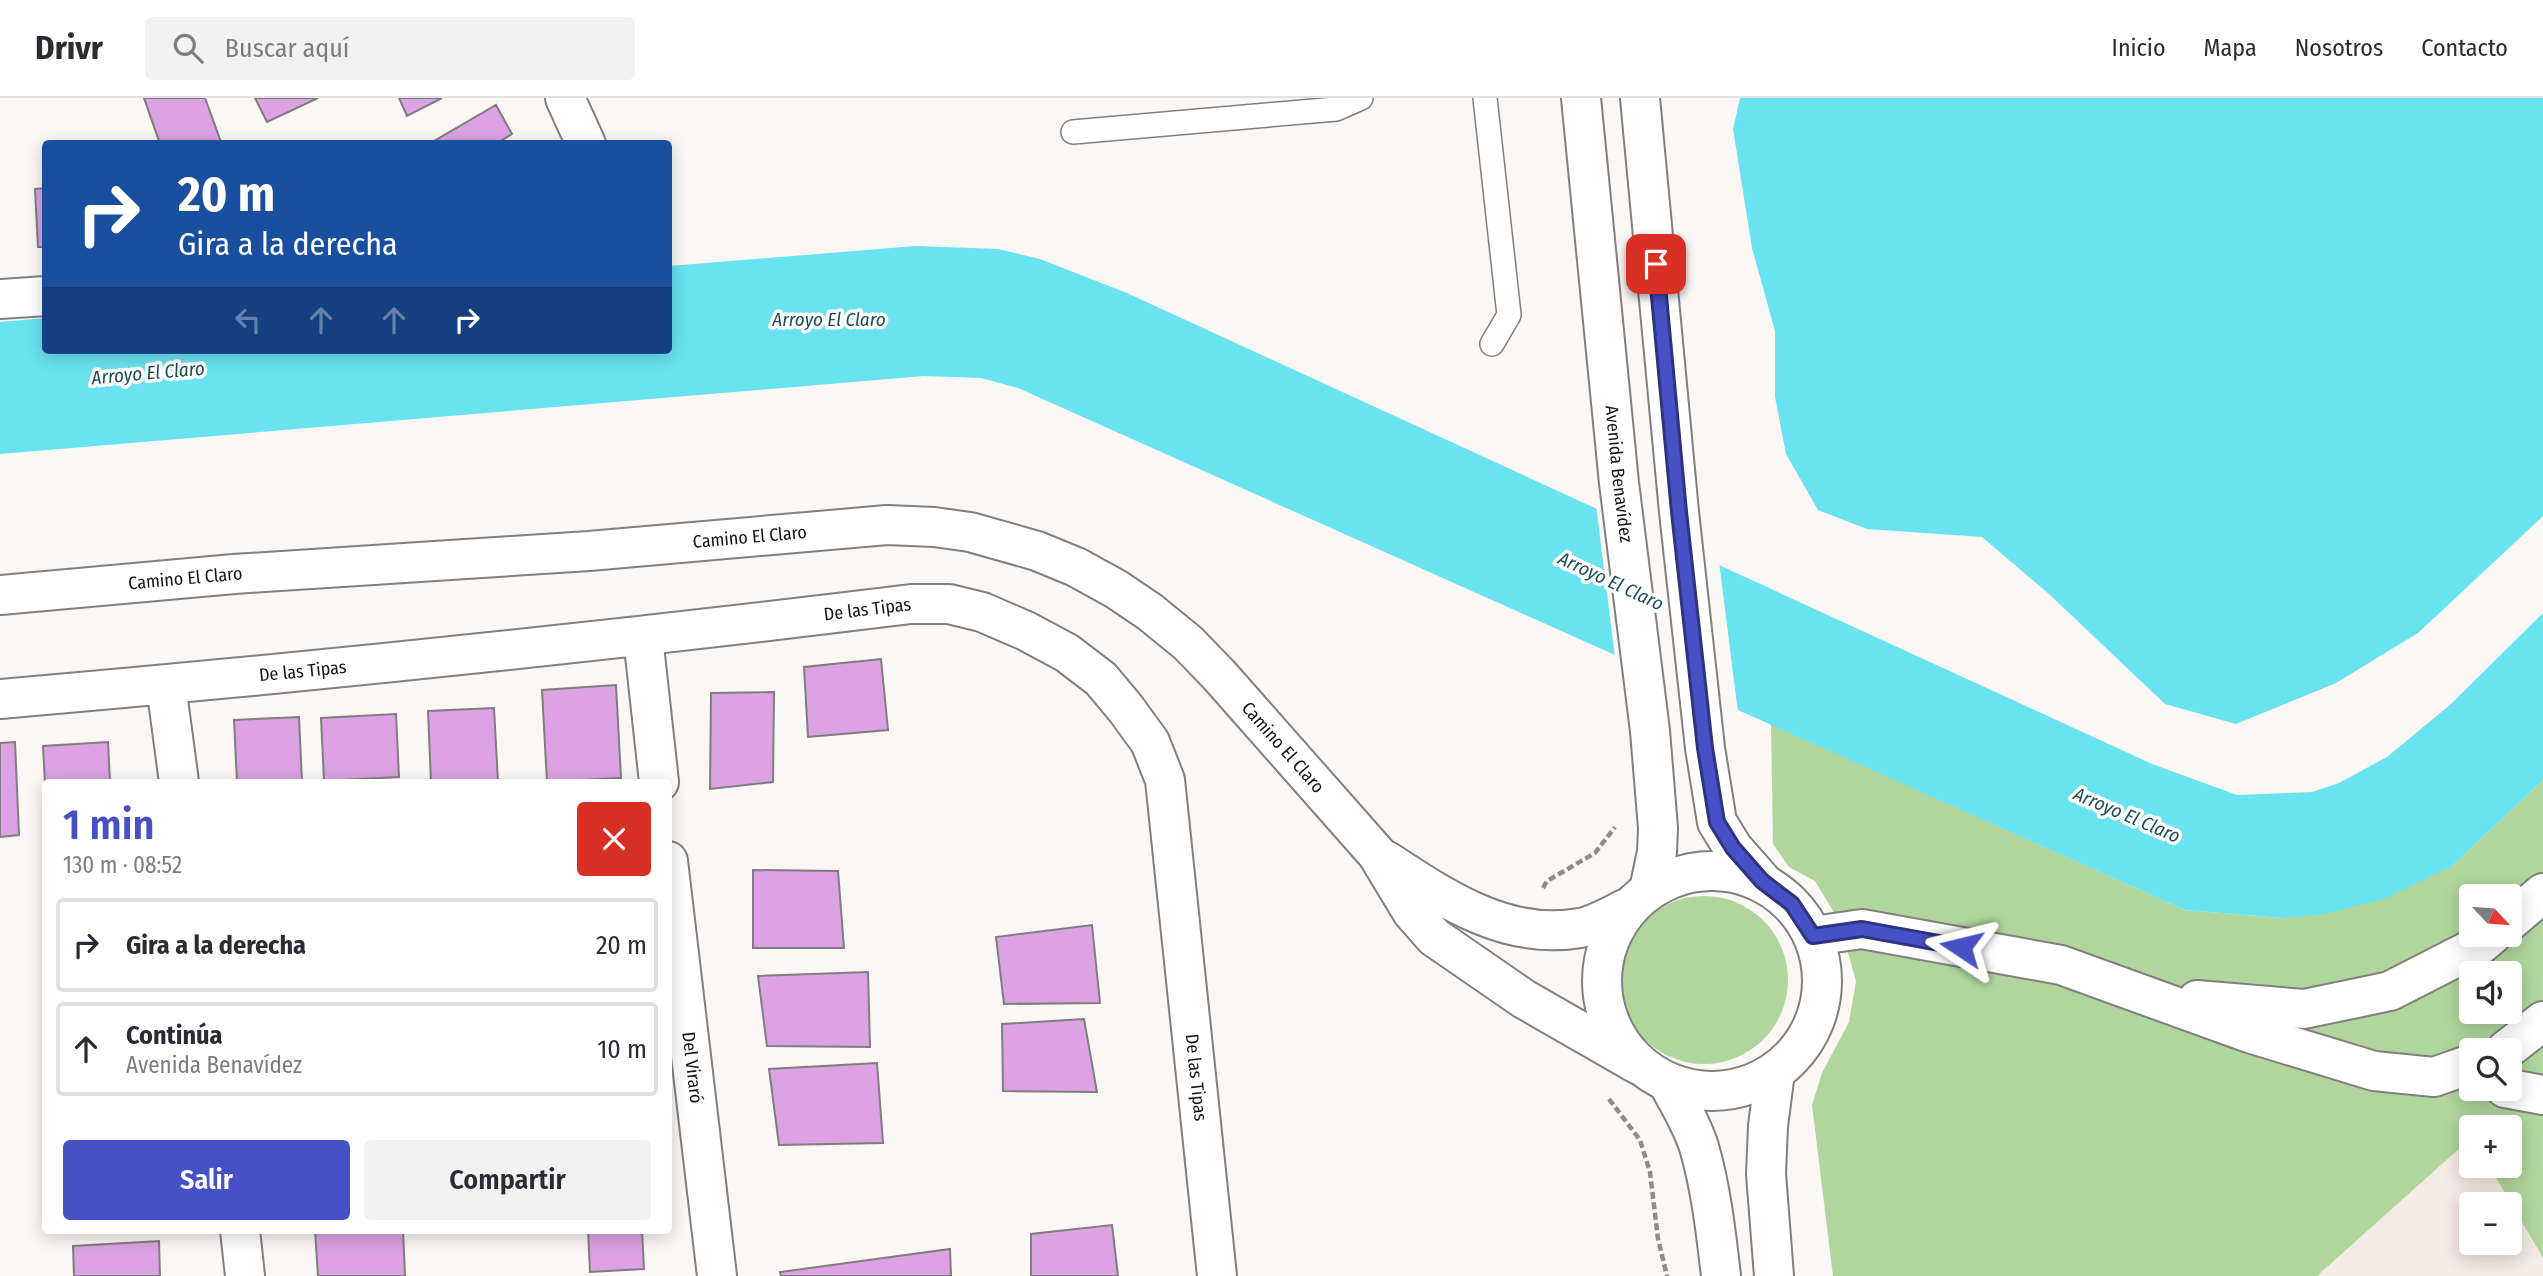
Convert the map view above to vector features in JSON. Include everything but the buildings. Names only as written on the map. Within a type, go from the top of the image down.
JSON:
[{"type":"street","points":[[565,98],[584,140]]},
{"type":"street","name":"Avenida Benavídez","points":[[1581,98],[1619,483],[1650,731],[1658,828],[1657,852],[1639,898]]},
{"type":"street","points":[[1640,98],[1679,512],[1705,748],[1717,822],[1733,848],[1762,881],[1792,904],[1813,936],[1822,972],[1818,1010],[1802,1044],[1775,1072],[1742,1087],[1704,1092],[1653,1074]]},
{"type":"street","points":[[0,299],[42,296]]},
{"type":"street","name":"Camino El Claro","points":[[0,595],[234,574],[602,550],[887,525],[970,532],[1037,551],[1076,567],[1116,589],[1150,611],[1188,643],[1377,854],[1412,912],[1434,937],[1524,999],[1653,1074]]},
{"type":"street","name":"De las Tipas","points":[[0,699],[643,637],[911,604],[949,604],[982,612],[1026,631],[1067,653],[1101,679],[1150,743],[1165,780],[1217,1276]]},
{"type":"street","points":[[643,637],[659,779]]},
{"type":"street","points":[[166,685],[179,779]]},
{"type":"street","name":"Camino El Claro","points":[[1377,854],[1434,892],[1473,913],[1513,926],[1555,931],[1583,928],[1639,898]]},
{"type":"street","points":[[1721,1276],[1717,1236],[1699,1148],[1689,1120],[1653,1074],[1617,1038],[1604,1005],[1601,971],[1610,937],[1639,898],[1684,873],[1724,870],[1762,881]]},
{"type":"street","points":[[2522,910],[2543,893]]},
{"type":"street","name":"Del Viraró","points":[[672,895],[717,1276]]},
{"type":"street","points":[[1813,936],[1862,929],[2047,962],[2249,1033],[2374,1071],[2459,1081]]},
{"type":"street","points":[[2147,996],[2304,1009],[2390,991],[2476,947]]},
{"type":"street","points":[[2521,1038],[2543,1021]]},
{"type":"street","points":[[2434,1077],[2459,1069]]},
{"type":"street","points":[[1774,1276],[1766,1174],[1768,1126],[1775,1072]]},
{"type":"street","points":[[2522,1091],[2543,1095]]},
{"type":"street","points":[[240,1234],[245,1276]]},
{"type":"lane","points":[[1073,132],[1336,109],[1361,98]]},
{"type":"lane","points":[[1485,98],[1509,315],[1492,344]]},
{"type":"path","points":[[1540,892],[1547,881],[1595,853],[1616,824]]},
{"type":"path","points":[[1605,1093],[1640,1140],[1650,1172],[1658,1239],[1667,1276]]},
{"type":"shaded area","points":[[2459,1149],[2459,1178],[2496,1178],[2504,1192],[2459,1192],[2459,1255],[2522,1255],[2522,1222],[2543,1258],[2543,1276],[2317,1276]]},
{"type":"green space","points":[[1771,724],[2185,910],[2282,918],[2452,866],[2543,780],[2543,1258],[2522,1222],[2522,1192],[2504,1192],[2496,1178],[2522,1178],[2522,1115],[2459,1115],[2459,1149],[2317,1276],[1833,1276],[1812,1105],[1822,1073],[1849,1022],[1856,981],[1839,921],[1815,881],[1789,867],[1773,844]]},
{"type":"green space","points":[[1704,896],[1736,902],[1764,920],[1782,948],[1788,980],[1782,1012],[1764,1040],[1736,1058],[1704,1064],[1672,1058],[1644,1040],[1626,1012],[1620,980],[1626,948],[1644,920],[1672,902]]},
{"type":"water","points":[[1740,98],[2543,98],[2543,516],[2418,633],[2336,683],[2236,724],[2165,704],[2049,594],[1982,537],[1867,529],[1818,510],[1786,454],[1775,397],[1775,331],[1752,248],[1733,129]]},
{"type":"water","name":"Arroyo El Claro","points":[[916,246],[998,249],[1040,259],[1127,293],[2152,764],[2237,795],[2312,792],[2339,783],[2387,757],[2451,704],[2543,613],[2543,780],[2452,866],[2384,899],[2324,914],[2282,918],[2185,910],[1018,388],[981,378],[924,376],[0,454],[0,322],[42,318],[42,354],[672,354],[672,266]]},
{"type":"pier","points":[[1596,505],[1719,561],[1738,713],[1615,658]]},
{"type":"route","points":[[1656,264],[1679,512],[1705,748],[1717,822],[1733,848],[1762,881],[1792,904],[1813,936],[1862,929],[1961,947]]}]
